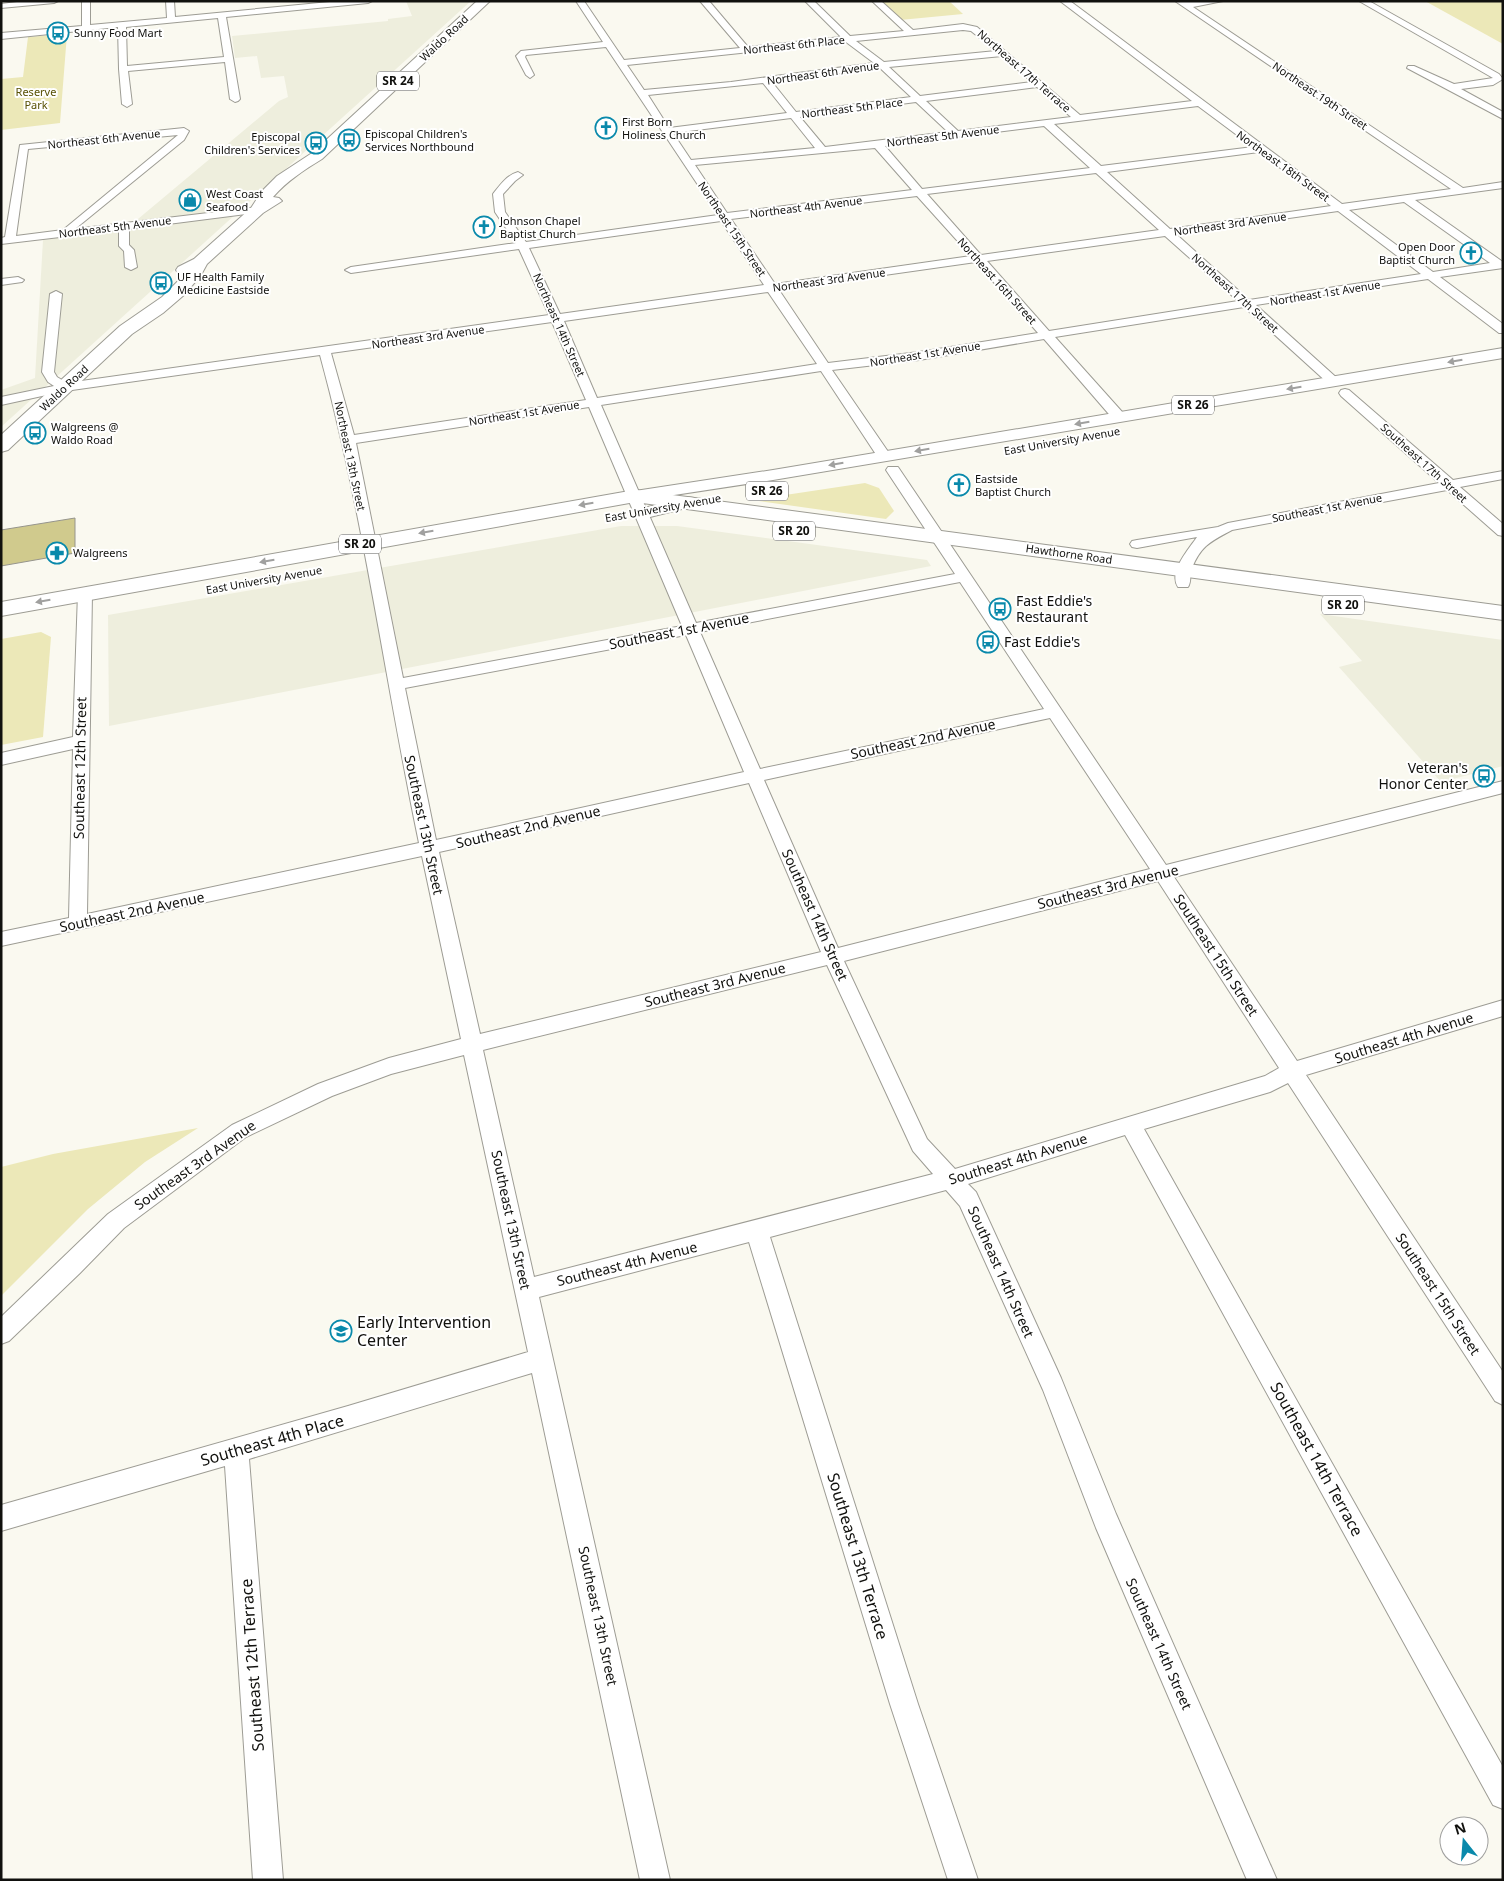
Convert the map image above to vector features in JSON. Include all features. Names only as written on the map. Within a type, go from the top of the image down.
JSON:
[{"type":"highway","name":"Waldo Road","points":[[1,446],[126,330],[150,317],[196,274],[200,262],[258,210],[274,202],[312,167],[317,156],[480,3]]},
{"type":"highway","name":"Hawthorne Road","points":[[638,505],[682,502],[941,544]]},
{"type":"highway","name":"Hawthorne Road","points":[[638,505],[708,519],[941,544],[1183,576],[1503,613]]},
{"type":"highway","name":"East University Avenue","points":[[1,626],[85,603],[638,505]]},
{"type":"highway","name":"Hawthorne Road","points":[[1183,576],[1503,627]]},
{"type":"highway","name":"East University Avenue","points":[[1,609],[85,603]]},
{"type":"main road","name":"East University Avenue","points":[[638,505],[888,463],[1130,430],[1503,353]]},
{"type":"main road","name":"East University Avenue","points":[[682,502],[780,489],[888,463],[1118,417],[1503,366]]},
{"type":"main road","points":[[1118,417],[1130,430]]},
{"type":"street","points":[[54,1],[4,10],[1,36],[368,1]]},
{"type":"street","points":[[86,1],[86,28]]},
{"type":"street","points":[[170,1],[171,20]]},
{"type":"street","points":[[265,1],[267,11]]},
{"type":"street","name":"Northeast 15th Street","points":[[580,1],[888,463]]},
{"type":"street","points":[[704,1],[746,50]]},
{"type":"street","points":[[809,1],[848,39],[882,65],[955,134]]},
{"type":"street","points":[[876,1],[911,32]]},
{"type":"street","name":"Northeast 18th Street","points":[[1064,1],[1503,330]]},
{"type":"street","points":[[1182,3],[1219,1]]},
{"type":"street","points":[[1363,1],[1496,76],[1498,79],[1493,82],[1452,87]]},
{"type":"street","name":"Northeast 19th Street","points":[[1182,3],[1460,191]]},
{"type":"street","points":[[222,15],[235,100]]},
{"type":"street","points":[[122,25],[126,104]]},
{"type":"street","name":"Northeast 6th Place","points":[[621,64],[911,32],[968,28]]},
{"type":"street","name":"Northeast 17th Terrace","points":[[968,28],[974,28],[1004,52],[1079,119]]},
{"type":"street","points":[[530,75],[520,56],[524,53],[608,44]]},
{"type":"street","name":"Northeast 6th Avenue","points":[[641,93],[693,90],[882,65],[1004,52]]},
{"type":"street","points":[[123,69],[228,59]]},
{"type":"street","points":[[1411,68],[1452,87],[1503,116]]},
{"type":"street","points":[[766,81],[821,149]]},
{"type":"street","name":"Northeast 5th Place","points":[[666,131],[1039,84]]},
{"type":"street","name":"Northeast 5th Avenue","points":[[688,163],[876,144],[1198,103]]},
{"type":"street","name":"Northeast 17th Street","points":[[1047,123],[1340,387]]},
{"type":"street","name":"Northeast 6th Avenue","points":[[5,240],[23,147],[184,131],[181,138],[72,226],[66,233]]},
{"type":"street","name":"Northeast 16th Street","points":[[876,144],[1118,417]]},
{"type":"street","name":"Northeast 4th Avenue","points":[[351,270],[918,192],[1261,149]]},
{"type":"street","points":[[518,175],[511,179],[498,194],[500,212],[524,246]]},
{"type":"street","name":"Northeast 3rd Avenue","points":[[1,401],[65,387],[325,352],[772,289],[976,258],[1341,209],[1503,185]]},
{"type":"street","name":"Northeast 1st Avenue","points":[[349,440],[824,367],[902,358],[1500,265],[1406,199]]},
{"type":"street","name":"Northeast 5th Avenue","points":[[5,240],[258,210]]},
{"type":"street","points":[[124,226],[124,246],[129,250],[131,267]]},
{"type":"street","name":"Northeast 14th Street","points":[[524,246],[638,505]]},
{"type":"street","points":[[1,282],[18,280]]},
{"type":"street","points":[[56,294],[48,372],[52,379],[65,387]]},
{"type":"street","name":"Northeast 13th Street","points":[[325,352],[349,440],[370,551]]},
{"type":"street","name":"Northeast 3rd Avenue","points":[[1,391],[21,388],[65,387]]},
{"type":"street","name":"Southeast 17th Street","points":[[1340,387],[1503,532]]},
{"type":"street","name":"Southeast 15th Street","points":[[888,463],[1162,873],[1503,1392]]},
{"type":"street","name":"Southeast 1st Avenue","points":[[1183,576],[1202,540],[1228,527],[1503,475]]},
{"type":"street","name":"Southeast 14th Street","points":[[638,505],[832,956],[920,1145],[968,1199],[1053,1386],[1105,1518],[1262,1880]]},
{"type":"street","points":[[1137,544],[1228,527]]},
{"type":"street","name":"Southeast 13th Street","points":[[370,551],[395,685],[430,849],[655,1880]]},
{"type":"street","name":"Southeast 1st Avenue","points":[[395,685],[964,577]]},
{"type":"street","name":"Southeast 12th Street","points":[[78,923],[85,603]]},
{"type":"street","name":"Southeast 2nd Avenue","points":[[1,939],[430,849],[754,775],[1054,712]]},
{"type":"street","points":[[1,759],[81,741]]},
{"type":"street","name":"Southeast 3rd Avenue","points":[[1,1333],[72,1266],[116,1221],[162,1185],[239,1131],[325,1090],[389,1066],[1503,787]]},
{"type":"street","name":"Southeast 4th Avenue","points":[[526,1290],[757,1232],[952,1179],[1270,1083],[1292,1071],[1503,1008]]},
{"type":"street","name":"Southeast 14th Terrace","points":[[1130,1124],[1503,1794]]},
{"type":"street","name":"Southeast 13th Terrace","points":[[757,1232],[904,1704],[963,1880]]},
{"type":"street","name":"Southeast 4th Place","points":[[1,1518],[348,1418],[542,1359]]},
{"type":"street","name":"Southeast 12th Terrace","points":[[236,1450],[268,1880]]},
{"type":"shaded area","points":[[406,1],[471,1],[1,427],[1,390],[35,378],[43,240],[132,224],[279,101],[288,97],[284,76],[261,78],[257,56],[235,58],[232,36],[388,21],[388,19],[412,16]]},
{"type":"shaded area","points":[[621,526],[677,526],[927,560],[931,566],[109,726],[108,615]]},
{"type":"shaded area","points":[[1320,614],[1503,640],[1503,766],[1441,782],[1339,667],[1362,661]]},
{"type":"green space","points":[[879,1],[949,1],[963,14],[900,20]]},
{"type":"green space","points":[[1425,1],[1503,1],[1503,44]]},
{"type":"green space","name":"Reserve Park","points":[[67,34],[60,123],[1,130],[1,79],[23,77],[28,37]]},
{"type":"green space","points":[[865,483],[879,488],[894,511],[886,519],[752,500]]},
{"type":"green space","points":[[41,632],[51,637],[43,737],[1,745],[1,639]]},
{"type":"green space","points":[[198,1128],[145,1162],[88,1209],[1,1296],[1,1167],[53,1154]]},
{"type":"building","name":"Walgreens","points":[[75,518],[75,553],[1,566],[1,530]]},
{"type":"place","name":"Sunny Food Mart","points":[[58,33]]},
{"type":"place","name":"First Born Holiness Church","points":[[606,128]]},
{"type":"place","name":"Episcopal Children's Services Northbound","points":[[349,140]]},
{"type":"place","name":"Episcopal Children's Services","points":[[316,143]]},
{"type":"place","name":"West Coast Seafood","points":[[190,200]]},
{"type":"place","name":"Johnson Chapel Baptist Church","points":[[484,227]]},
{"type":"place","name":"Open Door Baptist Church","points":[[1471,253]]},
{"type":"place","name":"UF Health Family Medicine Eastside","points":[[161,283]]},
{"type":"place","name":"Walgreens @ Waldo Road","points":[[35,433]]},
{"type":"place","name":"Eastside Baptist Church","points":[[959,485]]},
{"type":"place","name":"Walgreens","points":[[57,553]]},
{"type":"place","name":"Fast Eddie's Restaurant","points":[[1000,609]]},
{"type":"place","name":"Fast Eddie's","points":[[988,642]]},
{"type":"place","name":"Veteran's Honor Center","points":[[1484,776]]},
{"type":"place","name":"Early Intervention Center","points":[[341,1331]]}]
